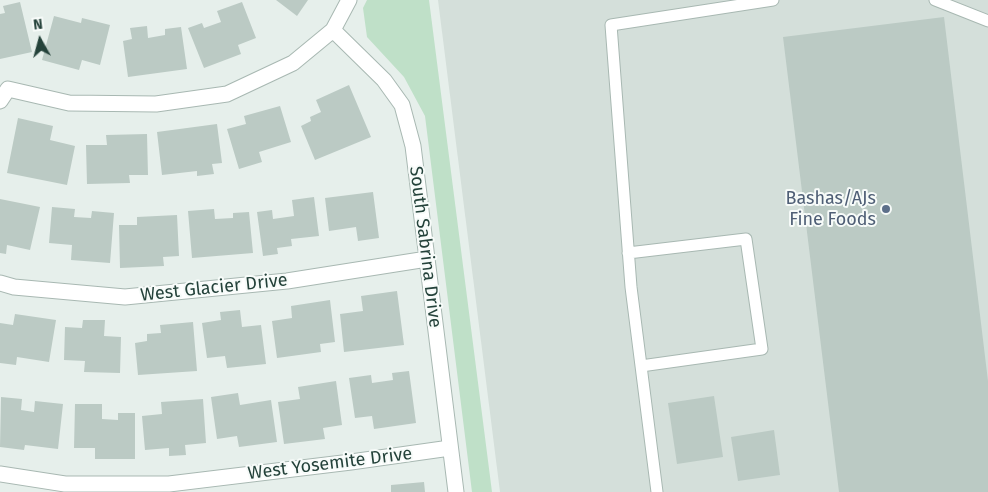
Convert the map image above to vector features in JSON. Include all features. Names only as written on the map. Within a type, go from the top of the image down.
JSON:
[{"type":"street","points":[[4,95],[69,103],[156,104],[227,94],[293,63],[333,30],[349,0]]},
{"type":"street","name":"South Sabrina Drive","points":[[333,30],[384,80],[402,105],[413,146],[456,492]]},
{"type":"street","name":"West Glacier Drive","points":[[0,283],[14,287],[125,297],[286,281],[427,259]]},
{"type":"street","name":"West Yosemite Drive","points":[[0,474],[65,484],[169,484],[450,448]]},
{"type":"lane","points":[[657,492],[628,253],[611,25],[773,0]]},
{"type":"lane","points":[[935,0],[988,21]]},
{"type":"lane","points":[[628,253],[746,239],[762,349],[641,366]]},
{"type":"shaded area","points":[[438,0],[988,0],[988,492],[500,492]]},
{"type":"green space","points":[[367,0],[429,0],[492,492],[472,492],[425,116],[404,77],[367,37],[363,8]]},
{"type":"building","points":[[276,0],[308,0],[297,16]]},
{"type":"building","points":[[20,2],[32,52],[0,59],[0,14],[5,13],[3,6]]},
{"type":"building","points":[[242,2],[256,38],[238,45],[241,54],[204,68],[188,28],[202,23],[204,28],[221,22],[217,11]]},
{"type":"building","points":[[54,16],[81,23],[82,18],[110,25],[100,65],[82,60],[79,70],[42,60]]},
{"type":"building","name":"Bashas/AJs Fine Foods","points":[[944,17],[988,381],[988,492],[839,492],[783,37]]},
{"type":"building","points":[[147,26],[148,38],[165,35],[165,29],[181,27],[187,69],[128,77],[123,41],[132,39],[130,28]]},
{"type":"building","points":[[349,85],[371,137],[315,160],[301,126],[311,121],[310,117],[321,112],[316,100]]},
{"type":"building","points":[[280,106],[291,142],[259,152],[262,162],[239,169],[227,129],[246,124],[244,116]]},
{"type":"building","points":[[18,118],[53,126],[50,140],[75,146],[67,185],[7,173]]},
{"type":"building","points":[[217,124],[222,163],[212,164],[214,174],[197,176],[197,171],[162,175],[157,132]]},
{"type":"building","points":[[147,134],[148,175],[129,175],[130,183],[87,184],[86,145],[107,145],[106,135]]},
{"type":"building","points":[[373,192],[379,238],[358,241],[356,227],[329,231],[325,198]]},
{"type":"building","points":[[314,197],[319,236],[291,239],[292,246],[277,248],[278,254],[263,256],[257,212],[272,210],[273,219],[294,216],[292,200]]},
{"type":"building","points":[[0,199],[40,207],[30,250],[7,245],[6,254],[0,253]]},
{"type":"building","points":[[52,207],[75,209],[74,217],[91,218],[92,211],[114,213],[110,263],[71,260],[72,245],[49,243]]},
{"type":"building","points":[[214,209],[215,219],[233,218],[233,213],[249,212],[253,253],[192,258],[188,211]]},
{"type":"building","points":[[177,215],[179,256],[163,257],[164,266],[120,268],[119,225],[137,225],[137,217]]},
{"type":"building","points":[[397,291],[404,345],[344,352],[340,314],[363,311],[361,296]]},
{"type":"building","points":[[330,300],[335,342],[320,344],[321,352],[277,358],[272,321],[292,318],[291,306]]},
{"type":"building","points":[[240,310],[242,327],[261,325],[266,364],[227,368],[225,356],[207,358],[202,323],[221,320],[220,312]]},
{"type":"building","points":[[15,314],[56,320],[49,362],[17,357],[16,365],[0,363],[0,323],[13,325]]},
{"type":"building","points":[[83,320],[105,320],[104,336],[121,337],[120,373],[84,372],[85,361],[64,360],[65,327],[82,328]]},
{"type":"building","points":[[193,322],[197,371],[138,375],[135,343],[147,341],[147,334],[161,333],[160,325]]},
{"type":"building","points":[[409,371],[416,423],[374,429],[372,416],[355,418],[349,378],[371,375],[372,383],[393,380],[392,373]]},
{"type":"building","points":[[336,381],[342,425],[323,428],[325,439],[284,444],[278,402],[300,399],[298,387]]},
{"type":"building","points":[[238,393],[240,405],[271,400],[277,442],[239,447],[237,436],[217,439],[211,397]]},
{"type":"building","points":[[714,396],[723,457],[677,464],[668,403]]},
{"type":"building","points":[[1,397],[22,399],[21,410],[34,412],[35,401],[63,404],[58,449],[25,445],[24,450],[0,447]]},
{"type":"building","points":[[203,399],[206,443],[185,445],[186,455],[169,456],[169,448],[145,450],[142,416],[162,414],[161,402]]},
{"type":"building","points":[[75,404],[102,404],[102,419],[118,420],[118,413],[135,413],[135,459],[95,459],[95,448],[74,448]]},
{"type":"building","points":[[774,430],[780,475],[738,481],[731,437]]},
{"type":"building","points":[[424,482],[425,492],[391,492],[391,485]]},
{"type":"place","name":"Bashas/AJs Fine Foods","points":[[886,209]]}]
